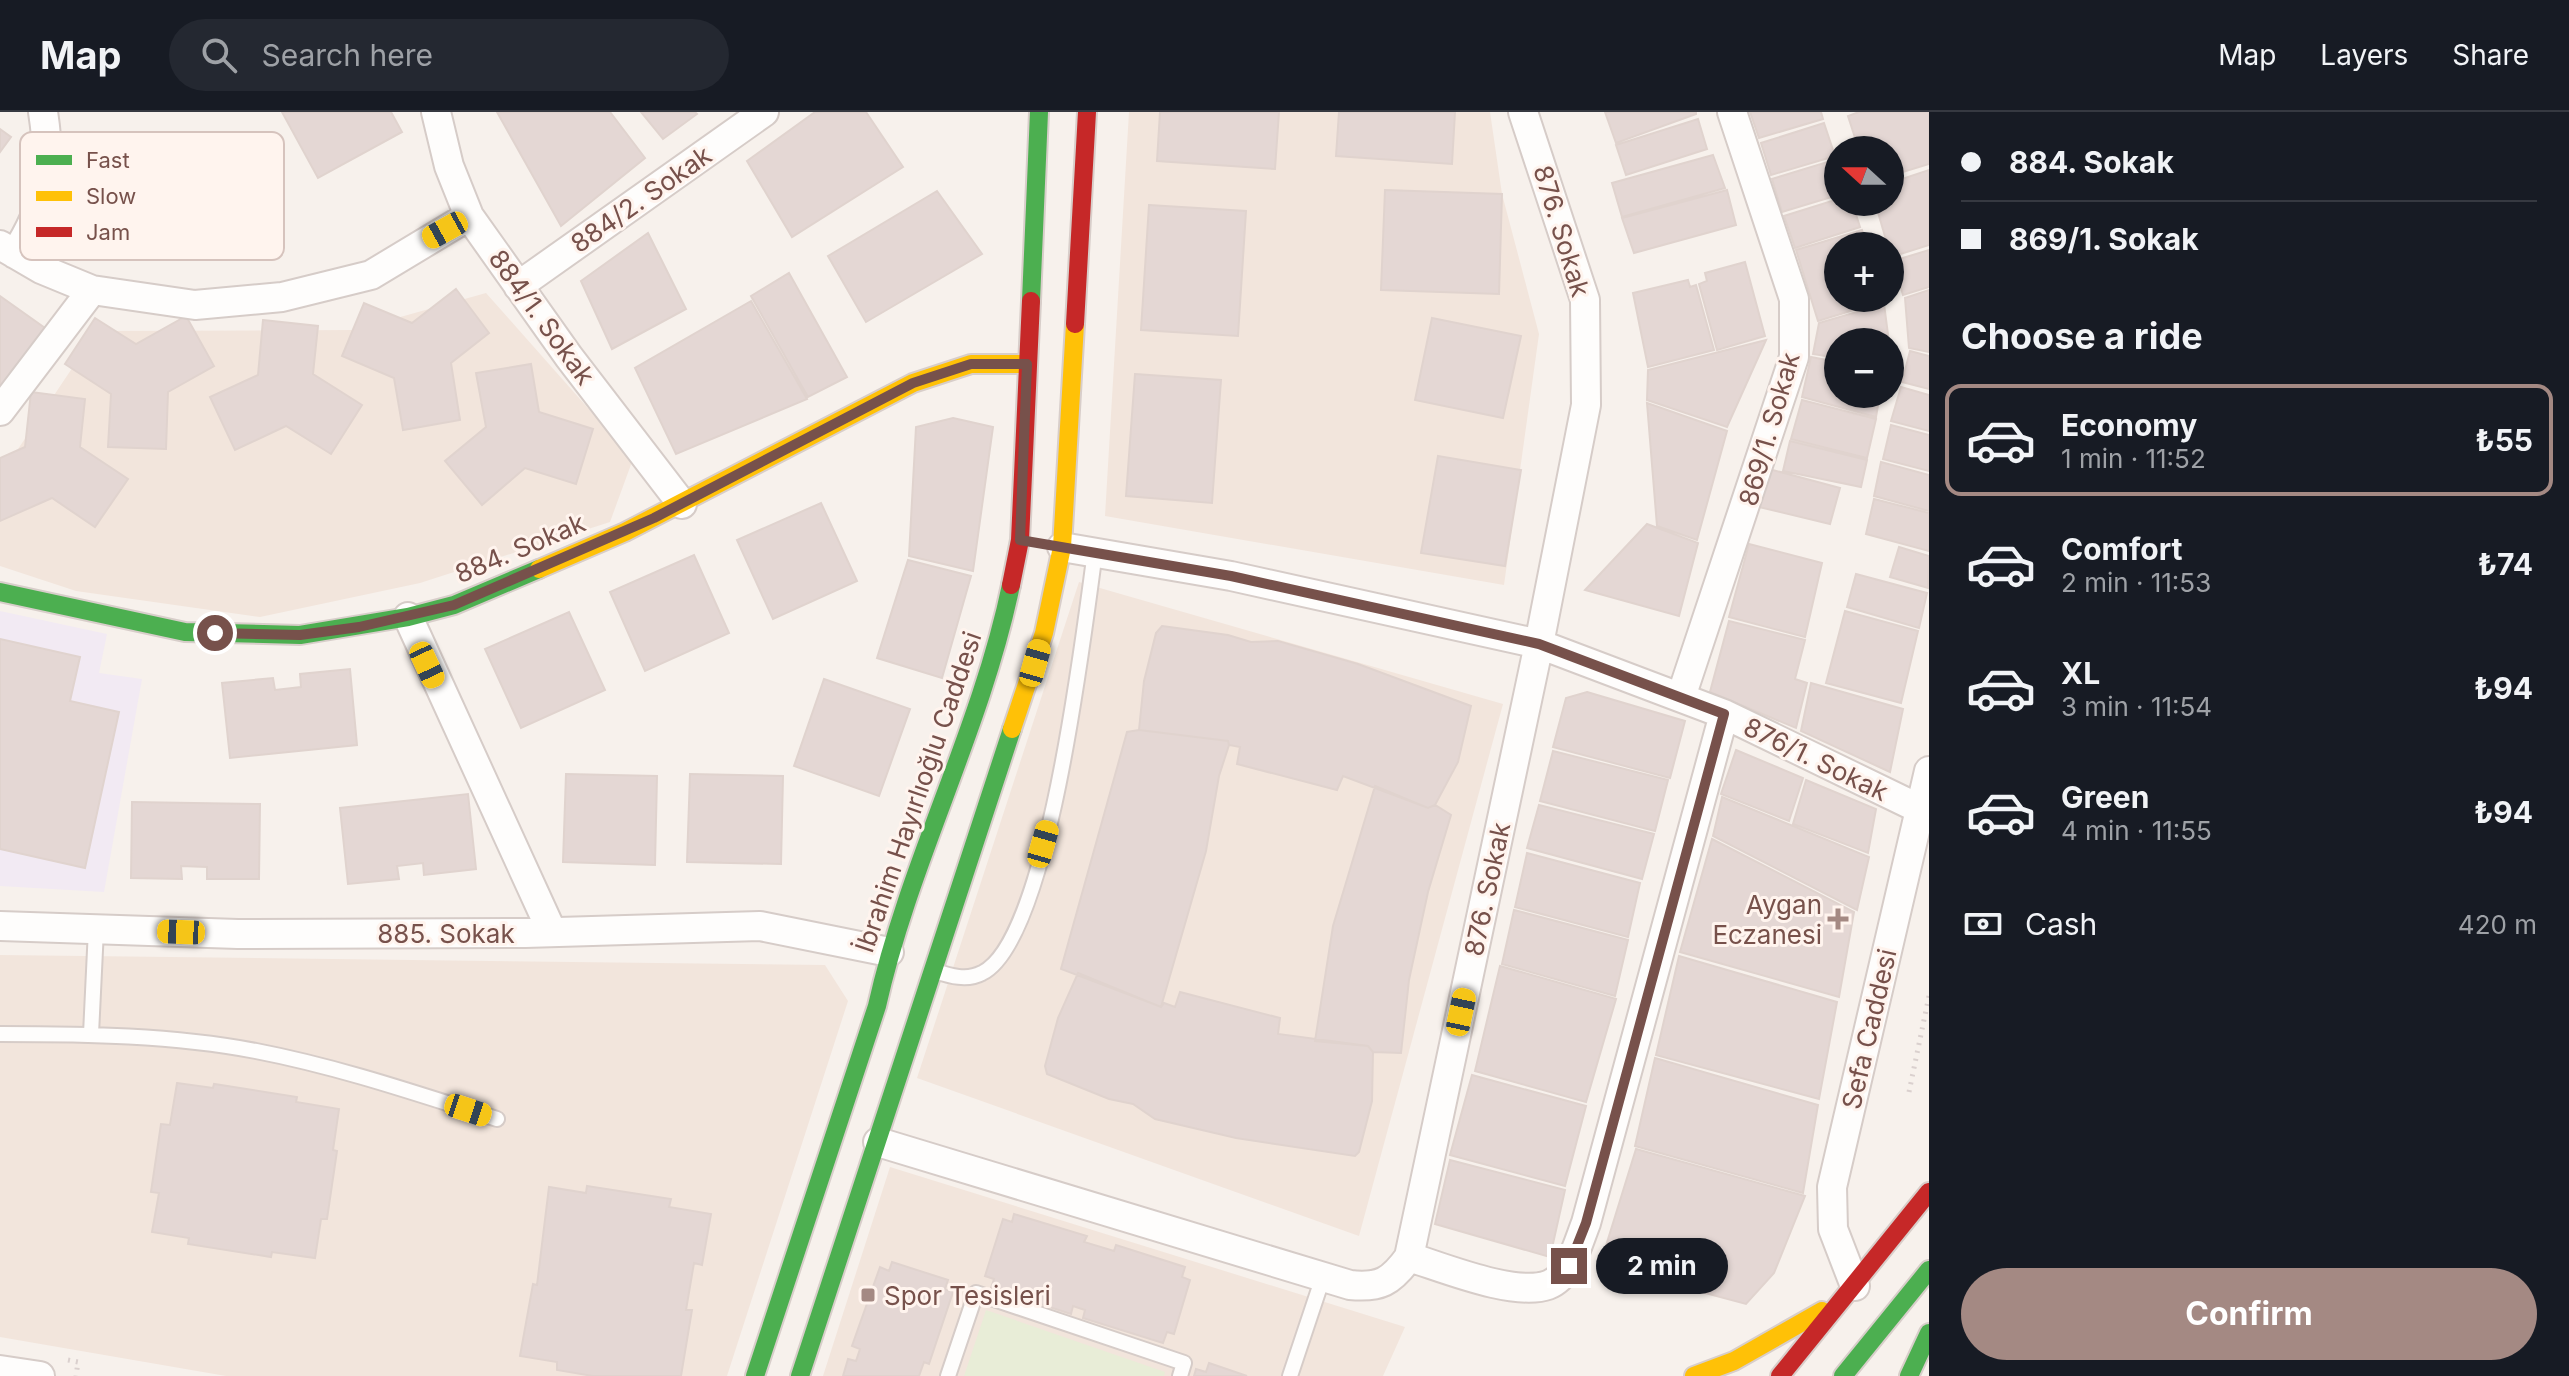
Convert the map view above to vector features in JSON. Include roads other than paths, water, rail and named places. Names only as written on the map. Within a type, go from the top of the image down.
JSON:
[{"type":"street","points":[[43,112],[46,132]]},
{"type":"street","name":"884/1. Sokak","points":[[436,112],[449,166],[469,216],[682,504]]},
{"type":"street","name":"884/2. Sokak","points":[[518,286],[764,112]]},
{"type":"street","name":"İbrahim Hayırlıoğlu Caddesi","points":[[800,1376],[832,1210],[877,1006],[910,961],[1026,693],[1044,633],[1041,543],[1027,364],[1039,112]]},
{"type":"street","name":"İbrahim Hayırlıoğlu Caddesi","points":[[755,1376],[832,1210],[878,1142],[910,961],[978,706],[1004,618],[1041,543],[1087,112]]},
{"type":"street","name":"876. Sokak","points":[[1409,1257],[1539,644],[1586,405],[1585,300],[1523,112]]},
{"type":"street","name":"869/1. Sokak","points":[[1681,697],[1794,357],[1794,299],[1732,112]]},
{"type":"street","points":[[26,260],[92,290],[195,305],[282,297],[371,275],[469,216]]},
{"type":"street","points":[[0,411],[92,290]]},
{"type":"street","name":"884. Sokak","points":[[0,592],[185,632],[300,635],[408,617],[454,605],[682,504],[913,383],[971,364],[1027,364]]},
{"type":"street","name":"876/1. Sokak","points":[[1041,543],[1231,576],[1539,644],[1724,714],[1920,809]]},
{"type":"street","points":[[408,617],[552,932]]},
{"type":"street","points":[[878,1142],[1323,1277],[1374,1287],[1393,1279],[1409,1257],[1504,1284],[1549,1285],[1569,1266],[1586,1223],[1724,714]]},
{"type":"street","name":"Sefa Caddesi","points":[[1850,1292],[1833,1229],[1831,1197],[1929,771]]},
{"type":"street","name":"885. Sokak","points":[[0,926],[238,934],[552,932],[760,926],[910,961]]},
{"type":"street","points":[[1780,1376],[1929,1192]]},
{"type":"street","points":[[1843,1376],[1929,1270]]},
{"type":"street","points":[[1694,1376],[1734,1361],[1850,1292]]},
{"type":"street","points":[[1909,1376],[1929,1333]]},
{"type":"street","points":[[0,1370],[40,1376]]},
{"type":"lane","points":[[910,961],[957,978],[983,973],[1017,936],[1061,783],[1095,552]]},
{"type":"lane","points":[[91,1034],[96,929]]},
{"type":"lane","points":[[0,1034],[91,1034],[200,1042],[267,1053],[379,1081],[497,1119]]},
{"type":"lane","points":[[1290,1376],[1323,1277]]},
{"type":"lane","points":[[948,1376],[976,1293],[1184,1363],[1180,1376]]},
{"type":"place","name":"Aygan Eczanesi","points":[[1838,919]]},
{"type":"place","name":"Spor Tesisleri","points":[[868,1295]]}]
